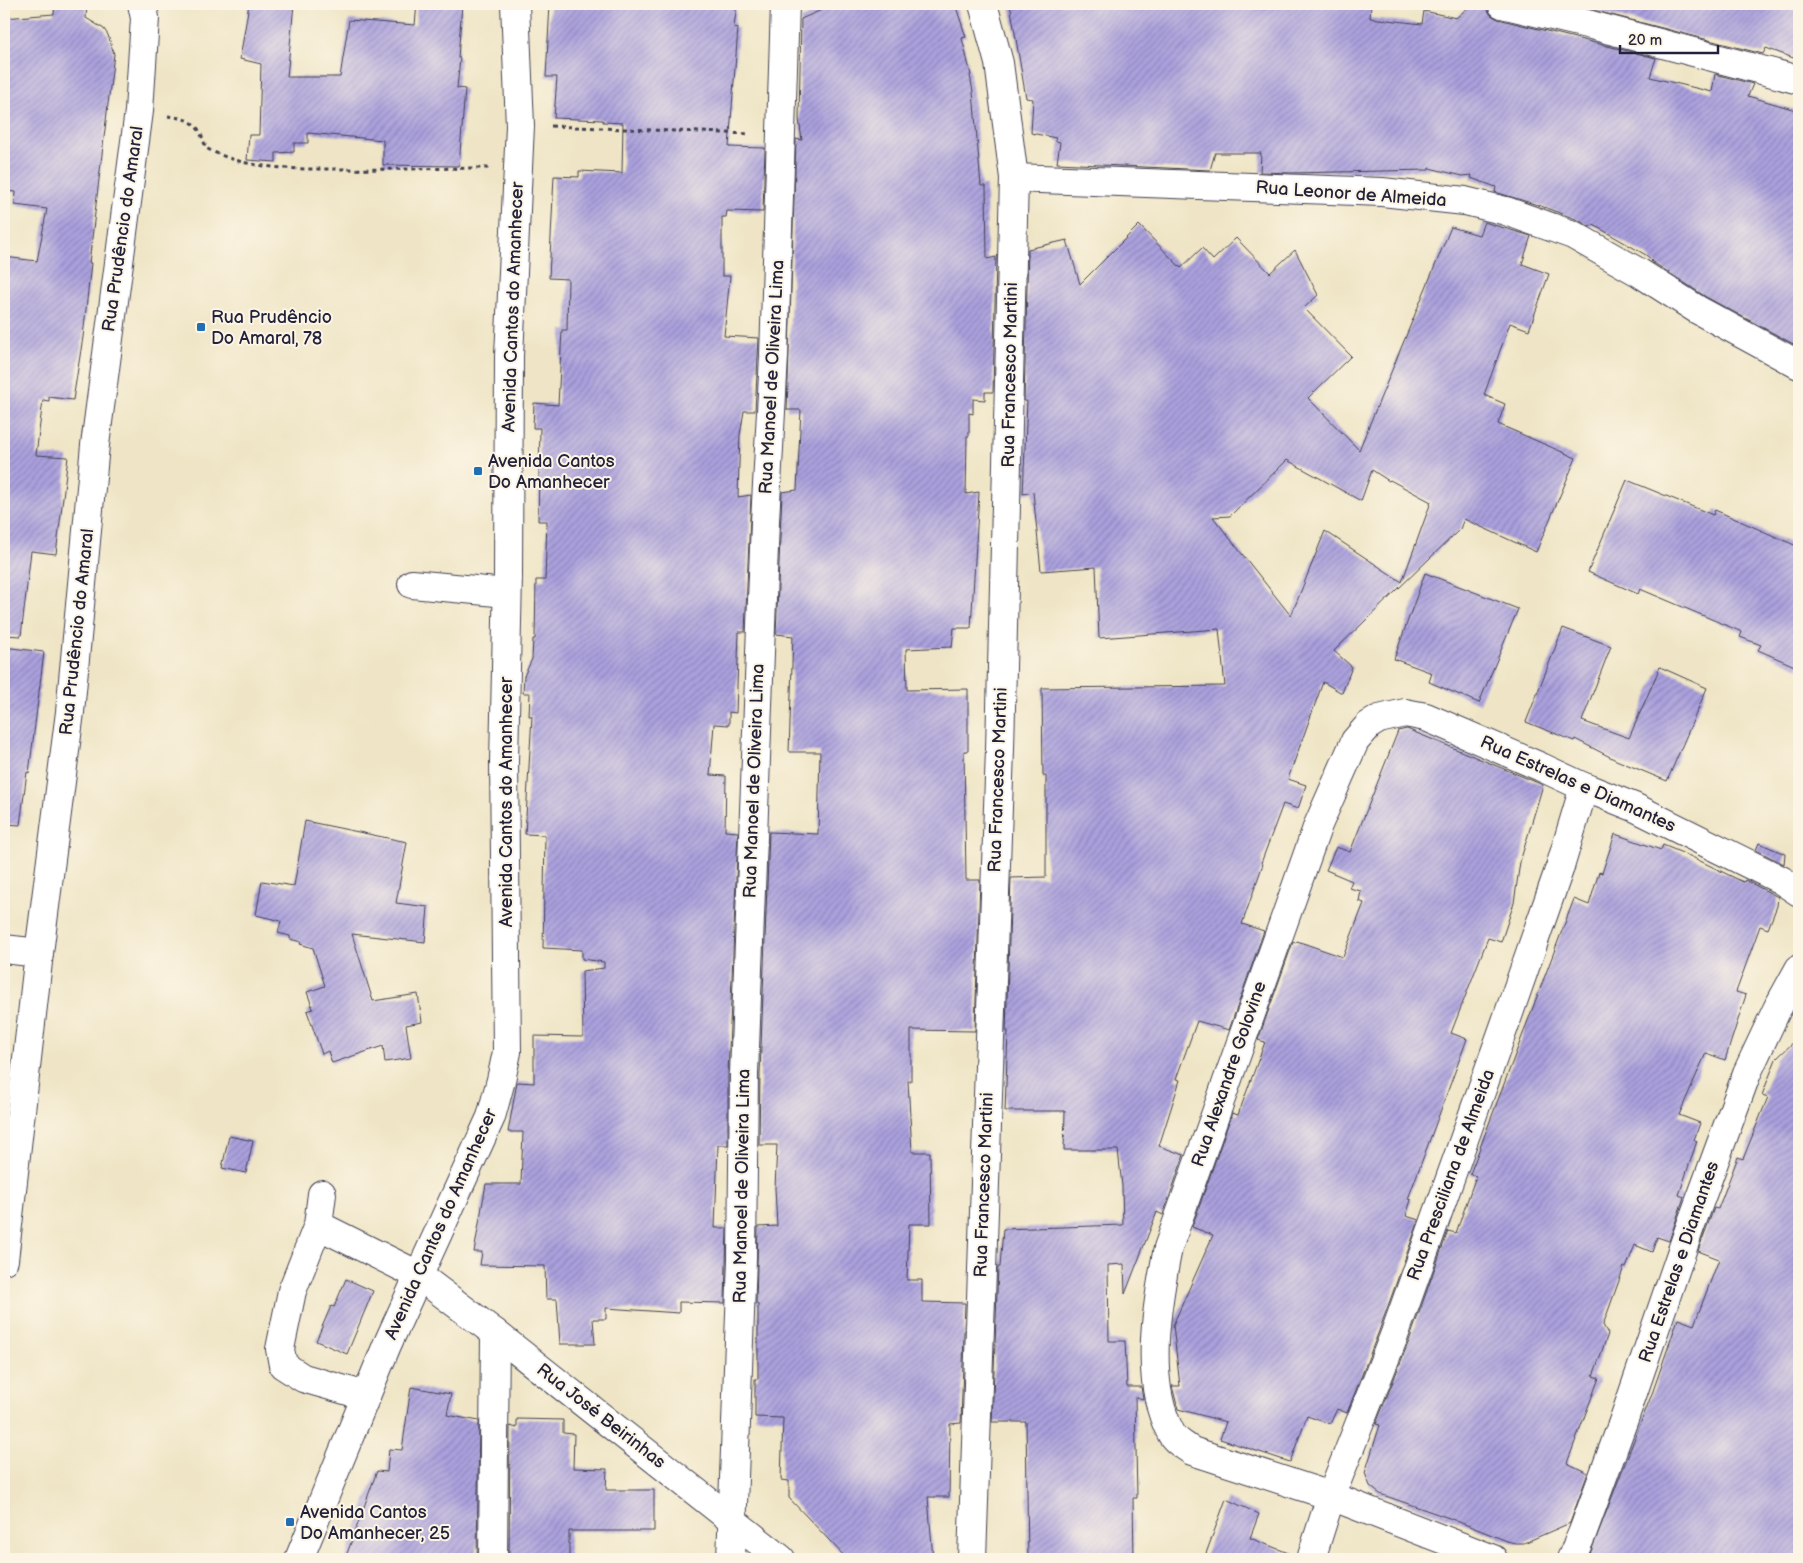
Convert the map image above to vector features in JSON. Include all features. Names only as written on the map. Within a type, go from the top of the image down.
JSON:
[{"type":"street","name":"Rua Prudêncio do Amaral","points":[[4,1260],[39,953],[70,712],[95,444],[139,111],[146,18],[142,4]]},
{"type":"street","name":"Avenida Cantos do Amanhecer","points":[[300,1559],[366,1396],[418,1275],[477,1151],[491,1117],[507,1052],[504,762],[509,356],[519,124],[515,4]]},
{"type":"street","name":"Rua Manoel de Oliveira Lima","points":[[731,1559],[742,1259],[744,1074],[764,540],[774,357],[785,4]]},
{"type":"street","name":"Rua Francesco Martini","points":[[972,1559],[1000,749],[1014,178],[999,63],[983,4]]},
{"type":"street","points":[[1502,4],[1591,25],[1799,80]]},
{"type":"street","name":"Rua Leonor de Almeida","points":[[1014,178],[1382,192],[1465,202],[1506,211],[1573,235],[1640,273],[1698,310],[1799,365]]},
{"type":"street","points":[[412,584],[507,593]]},
{"type":"street","name":"Rua Estrelas e Diamantes","points":[[1355,741],[1369,725],[1379,719],[1405,713],[1426,717],[1541,766],[1584,787],[1634,807],[1781,880],[1799,892]]},
{"type":"street","name":"Rua Alexandre Golovine","points":[[1355,741],[1318,826],[1168,1248],[1156,1311],[1158,1395],[1172,1435],[1192,1451],[1331,1496],[1493,1559]]},
{"type":"street","name":"Rua Presciliana de Almeida","points":[[1311,1559],[1331,1496],[1394,1336],[1503,1031],[1560,867],[1584,787]]},
{"type":"street","points":[[4,949],[39,953]]},
{"type":"street","name":"Rua Estrelas e Diamantes","points":[[1571,1559],[1624,1419],[1689,1230],[1747,1073],[1777,1009],[1799,972]]},
{"type":"street","points":[[322,1194],[318,1225],[292,1291],[280,1349],[283,1365],[304,1378],[366,1396]]},
{"type":"street","name":"Rua José Beirinhas","points":[[318,1225],[418,1275],[495,1333],[781,1559]]},
{"type":"street","points":[[493,1559],[495,1333]]},
{"type":"path","points":[[139,111],[185,118],[199,129],[206,148],[222,157],[247,164],[286,168],[335,169],[517,167]]},
{"type":"path","points":[[519,124],[780,135]]},
{"type":"building","points":[[55,4],[87,4],[86,18],[104,29],[114,54],[89,263],[91,263],[83,337],[73,400],[49,397],[49,401],[43,400],[36,455],[68,457],[56,554],[31,551],[21,636],[4,635],[4,257],[37,261],[47,209],[15,205],[16,192],[4,191],[4,18],[54,14]]},
{"type":"building","points":[[249,4],[294,4],[287,77],[340,77],[349,20],[415,25],[417,4],[462,4],[457,88],[465,89],[459,166],[383,165],[383,140],[308,133],[308,143],[294,143],[294,152],[276,153],[276,162],[247,160],[249,135],[259,135],[261,64],[240,59]]},
{"type":"building","points":[[550,4],[737,4],[734,27],[738,28],[729,147],[765,148],[763,212],[727,211],[726,217],[722,217],[722,276],[730,276],[724,336],[759,338],[755,411],[744,411],[740,435],[738,497],[751,495],[745,632],[739,632],[736,713],[729,712],[729,725],[714,724],[710,775],[726,776],[725,831],[738,832],[728,1074],[728,1145],[718,1145],[715,1228],[727,1228],[725,1303],[679,1302],[679,1313],[606,1308],[606,1319],[593,1319],[595,1344],[560,1344],[557,1299],[546,1299],[545,1266],[480,1265],[482,1252],[474,1252],[486,1184],[521,1184],[523,1132],[508,1132],[517,1082],[534,1083],[534,1036],[583,1037],[582,971],[604,968],[604,962],[582,959],[582,950],[543,948],[545,835],[525,834],[532,716],[529,716],[530,693],[523,693],[524,676],[532,659],[533,639],[535,639],[536,580],[545,580],[547,521],[538,521],[540,428],[533,428],[534,403],[558,405],[562,330],[567,330],[568,279],[549,278],[554,176],[579,177],[579,171],[622,173],[623,123],[603,122],[603,120],[554,118],[557,77],[546,77]]},
{"type":"building","points":[[835,4],[955,4],[966,37],[962,38],[971,75],[981,186],[986,186],[987,259],[996,257],[993,392],[985,392],[985,400],[973,399],[973,414],[969,413],[969,436],[967,436],[966,494],[979,492],[971,628],[954,628],[952,647],[906,649],[907,690],[968,689],[968,751],[964,751],[966,880],[980,880],[975,1031],[911,1030],[911,1081],[908,1081],[912,1152],[930,1152],[931,1224],[909,1224],[907,1280],[922,1280],[922,1302],[965,1303],[961,1423],[950,1424],[949,1497],[928,1497],[933,1559],[847,1559],[789,1498],[789,1481],[781,1480],[783,1418],[755,1417],[755,1379],[758,1379],[758,1304],[756,1303],[758,1227],[777,1226],[775,1188],[777,1145],[759,1145],[769,832],[818,834],[820,752],[789,752],[793,636],[776,634],[782,492],[797,490],[801,410],[787,410],[796,139],[802,140],[799,119],[801,19]]},
{"type":"building","points":[[1010,4],[1371,4],[1370,18],[1422,24],[1424,11],[1456,18],[1472,4],[1487,4],[1487,9],[1491,15],[1498,19],[1656,58],[1650,77],[1712,92],[1715,74],[1753,84],[1748,96],[1799,111],[1799,347],[1706,297],[1651,261],[1646,255],[1592,224],[1590,227],[1578,220],[1541,206],[1495,192],[1496,187],[1471,178],[1472,175],[1463,176],[1429,168],[1429,170],[1260,172],[1261,153],[1215,153],[1210,170],[1057,163],[1060,142],[1055,141],[1056,138],[1031,133],[1033,99],[1026,98]]},
{"type":"building","points":[[1569,4],[1799,4],[1799,60],[1766,48],[1763,54]]},
{"type":"building","points":[[1484,222],[1531,236],[1522,264],[1549,274],[1529,330],[1510,323],[1484,395],[1505,404],[1498,424],[1576,458],[1536,552],[1464,519],[1460,529],[1334,651],[1352,667],[1342,693],[1323,682],[1288,779],[1306,785],[1298,809],[1283,804],[1261,863],[1263,864],[1242,924],[1264,931],[1229,1030],[1197,1021],[1176,1079],[1180,1080],[1159,1146],[1184,1155],[1163,1215],[1157,1212],[1125,1294],[1124,1264],[1108,1265],[1109,1341],[1125,1341],[1127,1387],[1141,1387],[1143,1399],[1135,1397],[1137,1498],[1133,1498],[1134,1559],[1028,1559],[1026,1422],[992,1422],[998,1267],[1000,1267],[1003,1229],[1123,1225],[1122,1186],[1118,1150],[1064,1150],[1065,1111],[1005,1111],[1011,878],[1046,877],[1046,776],[1043,776],[1042,688],[1225,686],[1219,629],[1099,638],[1096,567],[1041,571],[1033,492],[1023,494],[1027,401],[1024,401],[1028,249],[1067,240],[1080,284],[1139,225],[1181,268],[1202,248],[1213,260],[1236,238],[1270,273],[1295,250],[1318,295],[1304,308],[1351,356],[1308,398],[1359,450],[1451,227],[1479,235]],"holes":[[[1287,460],[1361,501],[1372,470],[1389,481],[1431,502],[1402,582],[1325,531],[1291,616],[1213,517],[1230,516]]]},
{"type":"building","points":[[1627,480],[1713,515],[1715,510],[1799,547],[1799,668],[1758,650],[1761,645],[1740,637],[1742,632],[1640,589],[1638,594],[1588,572]]},
{"type":"building","points":[[1425,573],[1518,609],[1479,703],[1429,682],[1432,673],[1394,659]]},
{"type":"building","points":[[1563,628],[1611,646],[1582,721],[1629,738],[1660,667],[1707,688],[1667,781],[1616,760],[1575,739],[1574,741],[1526,722]]},
{"type":"building","points":[[4,647],[44,652],[29,773],[27,772],[20,825],[4,824]]},
{"type":"building","points":[[1407,729],[1543,785],[1520,862],[1514,903],[1501,942],[1488,938],[1451,1033],[1467,1039],[1408,1199],[1411,1200],[1406,1216],[1419,1220],[1379,1331],[1347,1413],[1337,1409],[1330,1424],[1307,1416],[1290,1462],[1220,1439],[1226,1422],[1178,1409],[1172,1386],[1180,1386],[1173,1325],[1213,1235],[1192,1227],[1232,1113],[1238,1115],[1265,1042],[1258,1040],[1293,942],[1296,943],[1297,941],[1343,957],[1364,903],[1359,901],[1361,891],[1349,888],[1352,881],[1326,870],[1336,847],[1350,852],[1398,731]]},
{"type":"building","points":[[305,821],[407,842],[396,903],[428,907],[425,942],[352,934],[373,1001],[418,994],[422,1022],[406,1025],[411,1058],[385,1062],[383,1046],[332,1063],[328,1051],[322,1054],[307,1011],[313,1009],[307,992],[325,986],[313,948],[290,939],[290,936],[278,933],[281,921],[256,915],[262,881],[294,886]]},
{"type":"building","points":[[1615,834],[1661,850],[1663,845],[1741,881],[1744,882],[1745,880],[1778,897],[1777,906],[1768,929],[1760,926],[1736,992],[1746,995],[1725,1060],[1706,1053],[1679,1115],[1700,1123],[1694,1140],[1697,1141],[1679,1195],[1684,1197],[1669,1241],[1657,1237],[1652,1252],[1635,1245],[1626,1268],[1624,1267],[1603,1325],[1608,1334],[1593,1376],[1599,1378],[1567,1463],[1588,1473],[1570,1523],[1524,1543],[1515,1543],[1380,1494],[1370,1486],[1365,1473],[1380,1425],[1376,1424],[1409,1341],[1448,1231],[1456,1233],[1476,1176],[1470,1174],[1574,899],[1589,905],[1599,872],[1602,873]]},
{"type":"building","points":[[1759,843],[1785,854],[1784,864],[1756,850]]},
{"type":"building","points":[[1799,1037],[1799,1559],[1588,1559],[1653,1391],[1678,1319],[1694,1325],[1719,1259],[1698,1251],[1714,1208],[1718,1209],[1738,1157],[1743,1159],[1768,1097],[1762,1095],[1776,1059]]},
{"type":"building","points":[[229,1136],[253,1141],[246,1173],[222,1168]]},
{"type":"building","points":[[346,1279],[373,1291],[347,1354],[316,1341],[331,1306],[334,1307]]},
{"type":"building","points":[[411,1387],[451,1394],[447,1415],[479,1421],[477,1559],[345,1559],[377,1471],[387,1472],[389,1449],[402,1450]]},
{"type":"building","points":[[517,1419],[563,1420],[563,1433],[574,1434],[573,1468],[607,1469],[606,1490],[654,1490],[654,1531],[569,1531],[569,1559],[509,1559],[510,1426],[517,1428]]},
{"type":"building","points":[[1226,1499],[1259,1514],[1250,1538],[1296,1556],[1296,1559],[1204,1559]]},
{"type":"place","name":"Rua Prudêncio Do Amaral, 78","points":[[201,327]]},
{"type":"place","name":"Avenida Cantos Do Amanhecer","points":[[478,471]]},
{"type":"place","name":"Avenida Cantos Do Amanhecer, 25","points":[[290,1522]]}]
